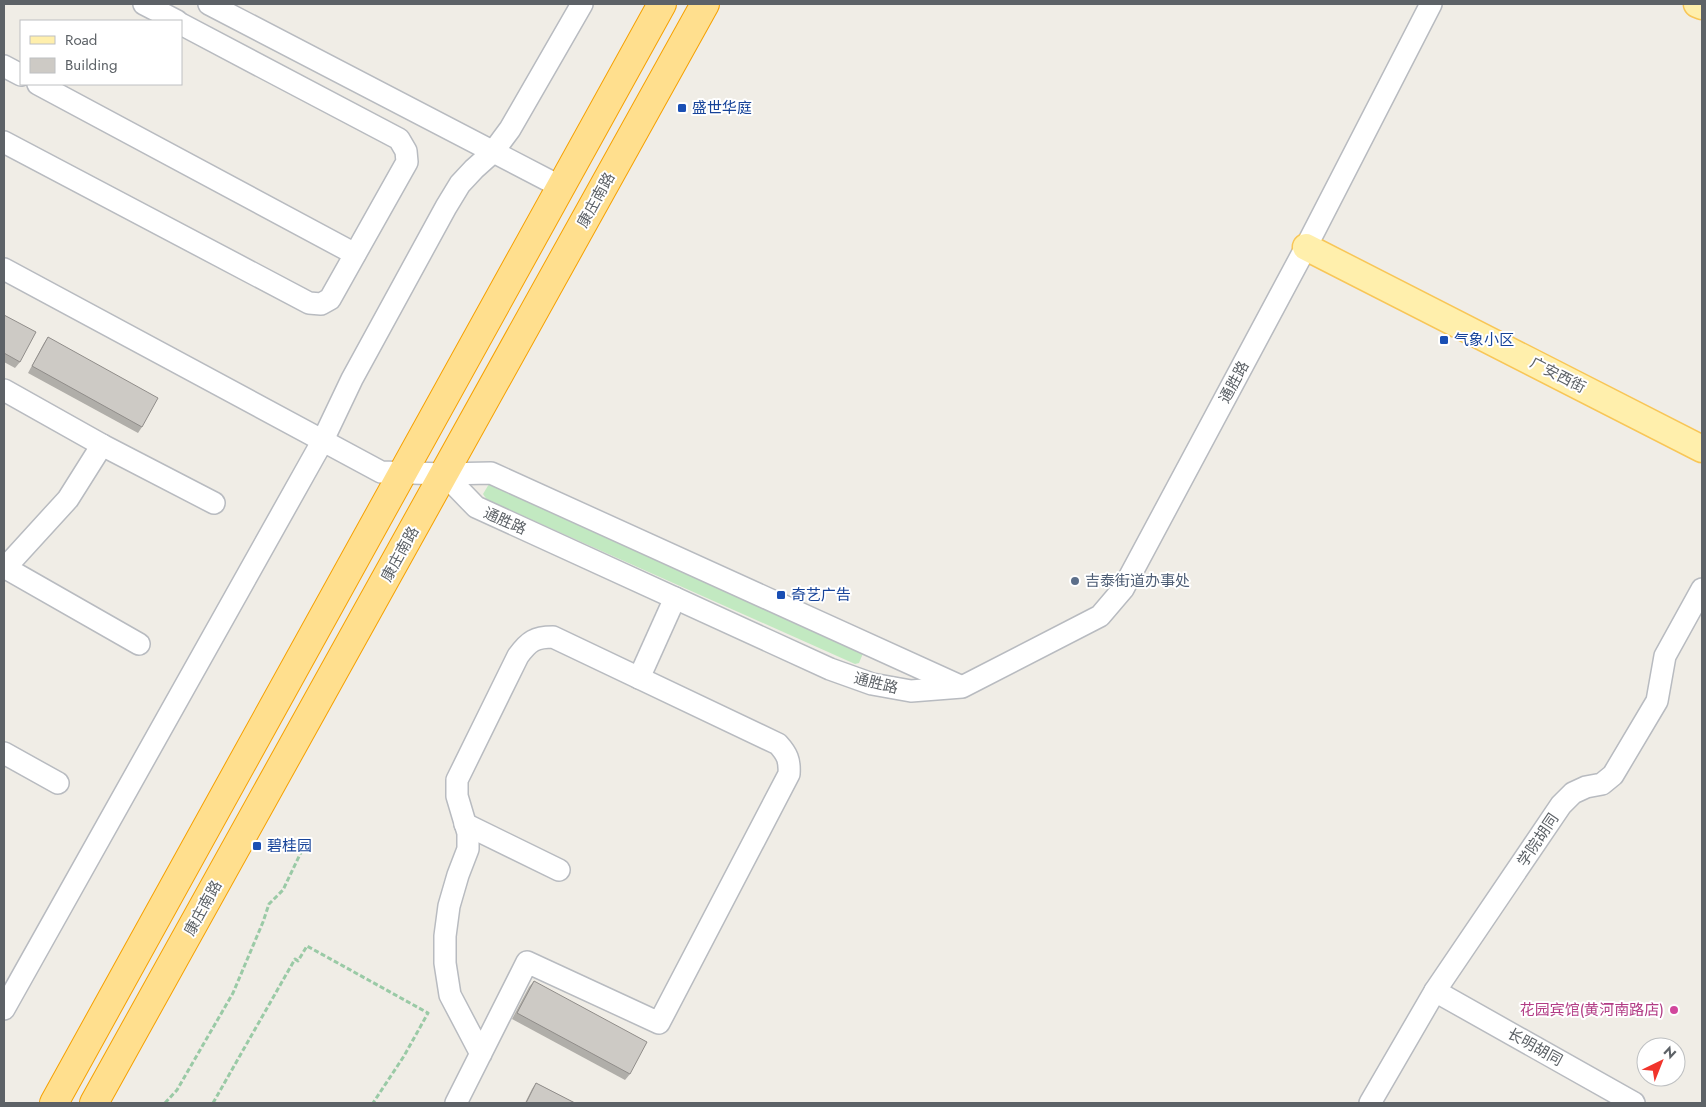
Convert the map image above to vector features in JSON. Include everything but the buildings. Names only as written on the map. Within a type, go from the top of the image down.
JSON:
[{"type":"highway","points":[[54,1103],[662,4]]},
{"type":"highway","name":"康庄南路","points":[[94,1103],[705,4]]},
{"type":"main road","points":[[1697,4],[1702,6]]},
{"type":"main road","name":"广安西街","points":[[1306,247],[1702,449]]},
{"type":"street","points":[[144,4],[175,20]]},
{"type":"street","points":[[209,4],[561,187]]},
{"type":"street","points":[[4,1009],[322,442],[352,379],[446,207],[460,184],[474,168],[493,152],[510,129],[582,4]]},
{"type":"street","name":"通胜路","points":[[444,474],[476,507],[830,669],[872,684],[911,691],[962,687],[1100,616],[1113,604],[1124,589],[1306,247],[1431,4]]},
{"type":"street","points":[[4,142],[309,303],[321,304],[330,299],[407,162],[406,151],[399,139],[182,25]]},
{"type":"street","points":[[4,66],[20,74]]},
{"type":"street","points":[[40,85],[355,254]]},
{"type":"street","points":[[4,269],[322,442],[381,472],[444,474]]},
{"type":"street","points":[[4,390],[102,445],[214,503]]},
{"type":"street","points":[[102,445],[68,499],[32,541],[4,567],[139,644]]},
{"type":"street","name":"通胜路","points":[[444,474],[491,473],[962,687]]},
{"type":"street","name":"学院胡同","points":[[1370,1103],[1435,991],[1561,805],[1573,793],[1586,787],[1602,784],[1613,775],[1657,701],[1666,656],[1702,589]]},
{"type":"street","points":[[639,678],[676,598]]},
{"type":"street","points":[[456,1103],[481,1054],[527,962],[659,1023],[789,774],[790,763],[786,753],[778,744],[553,638],[540,637],[527,644],[518,656],[457,780],[457,796],[468,833],[468,849],[449,906],[445,936],[445,964],[450,995],[481,1054]]},
{"type":"street","points":[[4,753],[58,783]]},
{"type":"street","points":[[465,824],[559,870]]},
{"type":"street","name":"长明胡同","points":[[1435,991],[1634,1103]]},
{"type":"path","points":[[165,1103],[177,1090],[233,992],[269,904],[283,890],[304,846]]},
{"type":"path","points":[[213,1103],[295,959],[298,961],[307,946],[428,1013],[404,1056],[373,1103]]},
{"type":"green space","points":[[489,484],[864,651],[859,663],[855,664],[487,500],[483,494]]},
{"type":"place","name":"盛世华庭","points":[[682,108]]},
{"type":"place","name":"气象小区","points":[[1444,340]]},
{"type":"place","name":"吉泰街道办事处","points":[[1075,581]]},
{"type":"place","name":"奇艺广告","points":[[781,595]]},
{"type":"place","name":"碧桂园","points":[[257,846]]},
{"type":"place","name":"花园宾馆(黄河南路店)","points":[[1674,1010]]}]
